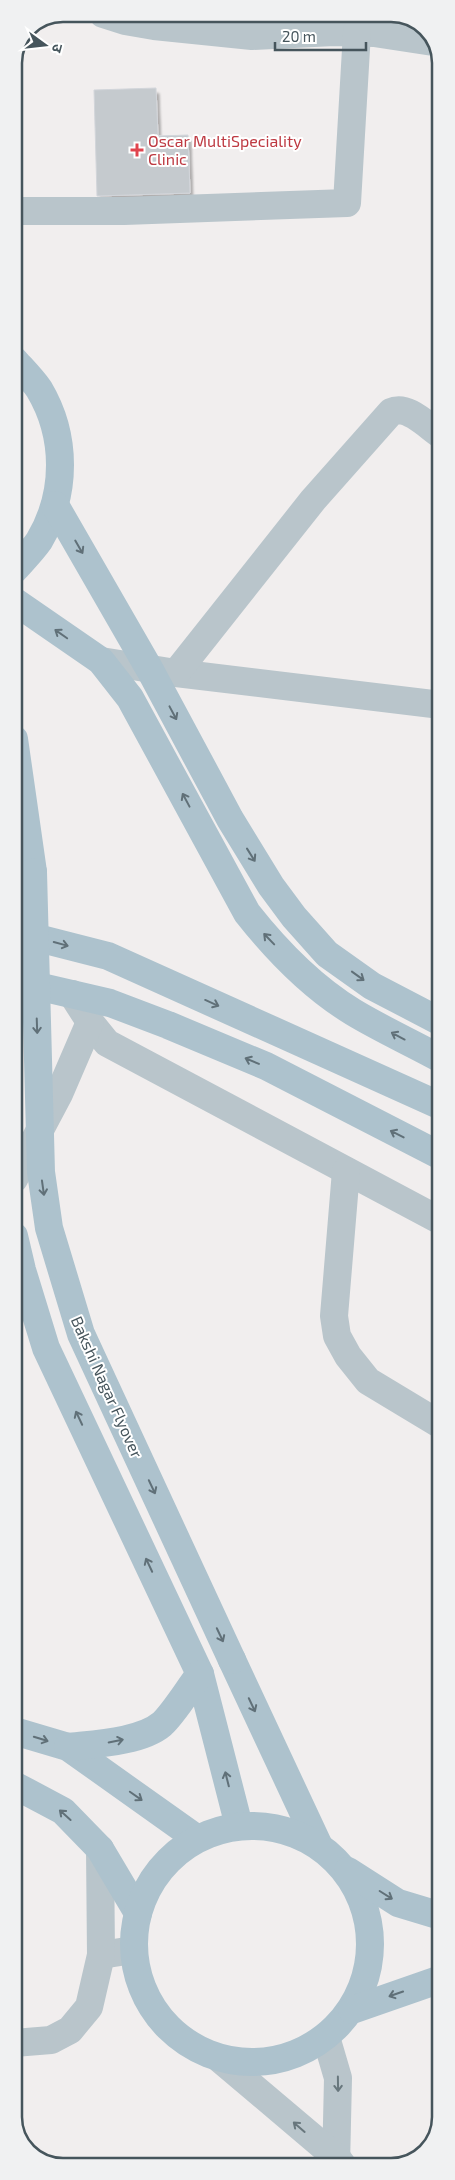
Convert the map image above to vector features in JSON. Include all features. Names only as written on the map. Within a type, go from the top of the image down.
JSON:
[{"type":"main road","points":[[22,370],[38,388],[55,425],[61,465],[55,505],[38,542],[22,560]]},
{"type":"main road","points":[[55,505],[163,671],[230,819],[271,886],[294,917],[327,954],[372,986],[432,1017]]},
{"type":"main road","points":[[22,607],[101,661],[130,698],[247,913],[264,934],[310,980],[352,1012],[432,1053]]},
{"type":"main road","name":"Bakshi Nagar Flyover","points":[[22,797],[33,872],[41,1172],[49,1228],[81,1334],[318,1844]]},
{"type":"main road","points":[[22,934],[108,956],[432,1102]]},
{"type":"main road","points":[[22,986],[41,987],[110,1003],[168,1025],[266,1066],[432,1151]]},
{"type":"main road","points":[[23,1272],[46,1348],[200,1674],[238,1826]]},
{"type":"main road","points":[[68,1747],[114,1742],[135,1737],[161,1724],[200,1674]]},
{"type":"main road","points":[[23,1734],[68,1747],[196,1838]]},
{"type":"main road","points":[[23,1790],[62,1811],[100,1849],[138,1913]]},
{"type":"main road","points":[[345,1869],[363,1902],[371,1938],[367,1975],[352,2010],[326,2037],[294,2056],[257,2063],[220,2059],[186,2044],[159,2019],[141,1986],[133,1950],[138,1913],[153,1878],[178,1851],[196,1838],[238,1826],[261,1823],[284,1829],[318,1844],[345,1869],[398,1903],[432,1913]]},
{"type":"main road","points":[[352,2010],[432,1982]]},
{"type":"street","points":[[132,22],[252,36],[357,32],[426,41]]},
{"type":"street","points":[[22,211],[124,211],[347,203],[357,32]]},
{"type":"street","points":[[163,671],[391,412],[397,409],[406,410],[432,429]]},
{"type":"street","points":[[101,661],[163,671],[432,704]]},
{"type":"street","points":[[72,994],[90,1022],[107,1043],[432,1216]]},
{"type":"street","points":[[23,1163],[59,1094],[90,1022]]},
{"type":"street","points":[[346,1171],[334,1316],[338,1336],[348,1356],[368,1381],[432,1420]]},
{"type":"street","points":[[23,2042],[51,2040],[70,2030],[89,2007],[101,1955],[100,1849]]},
{"type":"street","points":[[101,1955],[133,1950]]},
{"type":"street","points":[[326,2037],[338,2078],[339,2157]]},
{"type":"street","points":[[220,2059],[332,2157]]},
{"type":"building","points":[[156,88],[158,136],[188,135],[190,193],[97,196],[94,90]]},
{"type":"place","name":"Oscar MultiSpeciality Clinic","points":[[137,150]]}]
